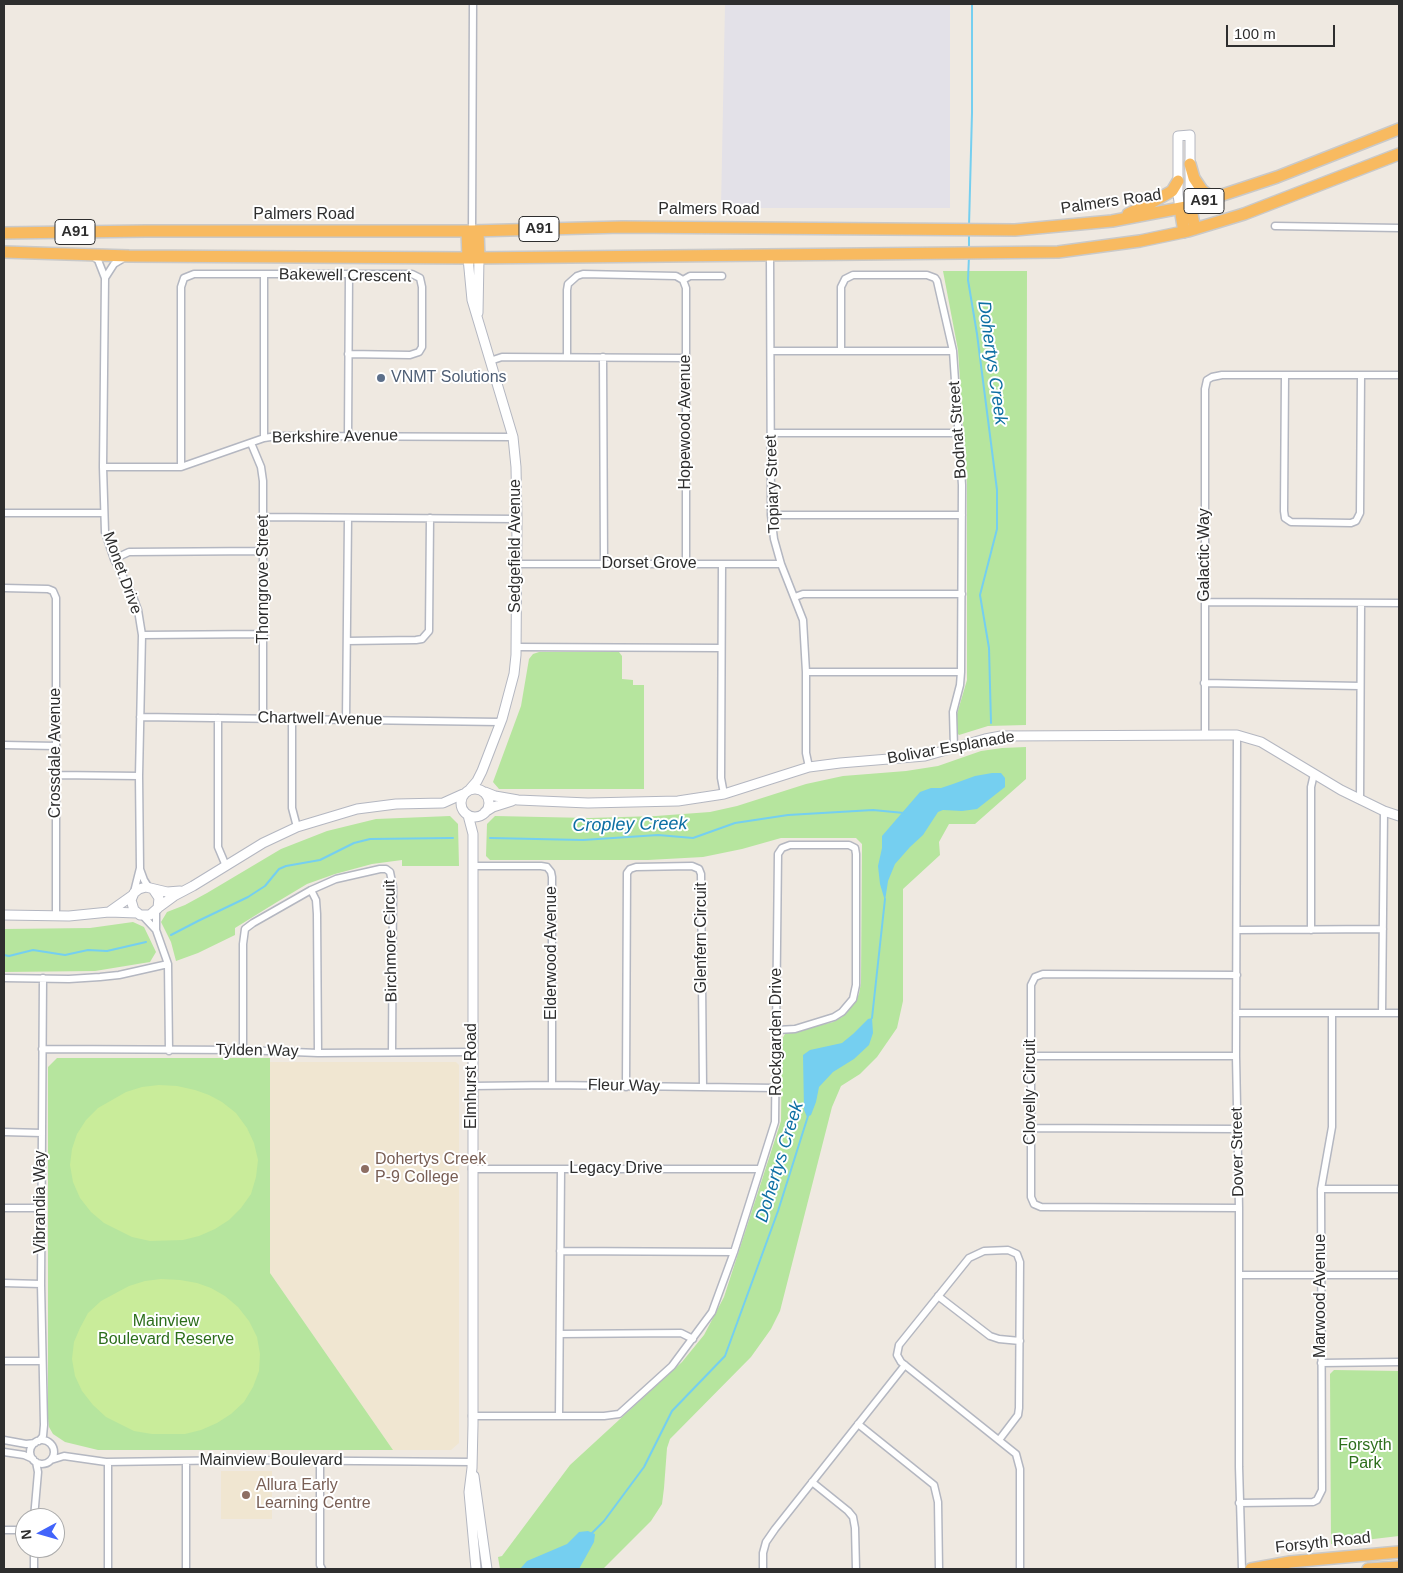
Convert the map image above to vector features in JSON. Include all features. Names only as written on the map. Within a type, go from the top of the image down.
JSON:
[{"type":"highway","name":"Palmers Road","points":[[4,233],[473,231],[622,227],[1014,230],[1112,220],[1185,207],[1277,177],[1399,129]]},
{"type":"highway","name":"A91","points":[[4,252],[83,253],[129,256],[473,258],[1016,253],[1067,250],[1140,241],[1190,230],[1244,214],[1399,154]]},
{"type":"highway","points":[[1190,164],[1194,178],[1202,190],[1216,198]]},
{"type":"highway","points":[[1112,220],[1149,204],[1172,191],[1178,181]]},
{"type":"highway","points":[[1185,207],[1190,230]]},
{"type":"highway","points":[[473,231],[473,258]]},
{"type":"highway","name":"Forsyth Road","points":[[1251,1569],[1290,1562],[1399,1552]]},
{"type":"highway","name":"Forsyth Road","points":[[1368,1569],[1399,1566]]},
{"type":"street","points":[[473,4],[473,231]]},
{"type":"street","points":[[1190,135],[1190,164],[1185,207],[1178,181],[1178,136],[1190,135]]},
{"type":"street","points":[[1275,226],[1399,228]]},
{"type":"street","name":"Monet Drive","points":[[83,253],[91,255],[98,260],[105,278],[103,466],[105,532],[114,559],[138,610],[142,635],[139,776],[140,868],[133,894]]},
{"type":"street","name":"Topiary Street","points":[[770,255],[771,515],[774,539],[781,564],[803,620],[806,672],[806,753],[809,767]]},
{"type":"street","points":[[105,278],[114,264],[129,256]]},
{"type":"street","name":"Sedgefield Avenue","points":[[466,792],[477,780],[482,770],[500,722],[512,682],[516,647],[517,519],[513,437],[472,300],[473,258]]},
{"type":"street","name":"Bakewell Crescent","points":[[181,467],[181,286],[184,278],[194,274],[412,274],[420,278],[422,287],[422,348],[420,352],[415,354],[348,354]]},
{"type":"street","points":[[348,274],[348,437]]},
{"type":"street","points":[[567,357],[567,290],[568,284],[577,276],[583,274],[676,276],[683,280],[690,276],[722,276]]},
{"type":"street","points":[[264,275],[264,438]]},
{"type":"street","name":"Bodnat Street","points":[[841,351],[842,287],[845,279],[853,275],[927,275],[935,278],[939,286],[953,351],[962,485],[962,672],[953,712],[954,748]]},
{"type":"street","name":"Hopewood Avenue","points":[[683,280],[686,288],[686,564]]},
{"type":"street","points":[[771,351],[953,351]]},
{"type":"street","points":[[490,361],[502,357],[686,358]]},
{"type":"street","points":[[603,357],[604,563]]},
{"type":"street","name":"Galactic Way","points":[[1205,734],[1206,382],[1210,378],[1222,375],[1284,375]]},
{"type":"street","points":[[1360,375],[1360,510],[1358,518],[1351,523],[1291,522],[1286,518],[1284,511],[1284,375],[1360,375],[1399,375]]},
{"type":"street","points":[[771,433],[958,433]]},
{"type":"street","name":"Berkshire Avenue","points":[[103,466],[181,467],[264,438],[277,436],[513,437]]},
{"type":"street","name":"Thorngrove Street","points":[[251,443],[263,481],[263,718]]},
{"type":"street","points":[[4,513],[103,513]]},
{"type":"street","points":[[771,515],[962,516]]},
{"type":"street","points":[[264,517],[517,519]]},
{"type":"street","points":[[346,720],[348,518]]},
{"type":"street","points":[[348,641],[416,640],[422,639],[429,632],[430,518]]},
{"type":"street","points":[[114,559],[129,552],[264,551]]},
{"type":"street","name":"Dorset Grove","points":[[516,564],[781,564]]},
{"type":"street","points":[[722,564],[721,778],[724,794]]},
{"type":"street","name":"Crossdale Avenue","points":[[4,588],[40,588],[53,591],[56,598],[56,916]]},
{"type":"street","points":[[794,598],[803,594],[962,594]]},
{"type":"street","points":[[1205,602],[1399,603]]},
{"type":"street","points":[[1360,603],[1360,800]]},
{"type":"street","points":[[142,635],[264,634]]},
{"type":"street","points":[[516,647],[721,648]]},
{"type":"street","points":[[806,672],[962,672]]},
{"type":"street","points":[[1204,683],[1360,686]]},
{"type":"street","name":"Chartwell Avenue","points":[[140,717],[500,722]]},
{"type":"street","points":[[218,718],[218,846],[226,866]]},
{"type":"street","points":[[292,718],[292,808],[297,827]]},
{"type":"street","name":"Bolivar Esplanade","points":[[484,792],[497,797],[518,800],[631,803],[678,801],[724,794],[809,767],[925,756],[985,739],[1014,736],[1205,734],[1237,735],[1262,742],[1360,800],[1399,816]]},
{"type":"street","name":"Dover Street","points":[[1237,735],[1236,1056],[1242,1569]]},
{"type":"street","points":[[4,746],[56,746]]},
{"type":"street","name":"Sedgefield Avenue","points":[[482,770],[484,792]]},
{"type":"street","points":[[1311,930],[1311,787],[1314,774]]},
{"type":"street","points":[[56,775],[139,776]]},
{"type":"street","points":[[4,914],[56,916],[109,912],[150,915],[182,891],[263,843],[297,827],[357,810],[396,804],[443,803],[466,792],[479,789],[484,792],[489,802],[484,814],[476,817],[443,803]]},
{"type":"street","points":[[465,813],[460,801],[466,792]]},
{"type":"street","name":"Bolivar Esplanade","points":[[484,814],[493,807],[518,800]]},
{"type":"street","points":[[1382,1013],[1384,811]]},
{"type":"street","name":"Elmhurst Road","points":[[465,813],[473,834],[472,1465],[469,1492],[476,1569]]},
{"type":"street","name":"Elmhurst Road","points":[[473,834],[484,814]]},
{"type":"street","name":"Rockgarden Drive","points":[[472,1416],[607,1416],[619,1414],[672,1366],[712,1312],[734,1252],[775,1122],[778,858],[782,848],[790,844],[846,844],[854,848],[856,858],[856,985],[852,999],[834,1017],[795,1029],[777,1030]]},
{"type":"street","name":"Elderwood Avenue","points":[[473,866],[541,866],[547,867],[551,872],[552,1085]]},
{"type":"street","name":"Glenfern Circuit","points":[[626,1087],[628,873],[630,869],[636,867],[692,866],[699,869],[701,874],[702,1087]]},
{"type":"street","name":"Monet Drive","points":[[140,868],[144,880],[151,888]]},
{"type":"street","name":"Birchmore Circuit","points":[[243,1050],[243,944],[245,929],[311,890],[336,879],[367,871],[386,869],[390,872],[393,887],[392,1052]]},
{"type":"street","points":[[109,912],[116,909],[142,888],[167,892],[182,891]]},
{"type":"street","points":[[151,888],[159,898],[156,930],[168,964],[169,1051]]},
{"type":"street","points":[[311,890],[316,900],[317,914],[318,1053]]},
{"type":"street","points":[[133,894],[131,904],[156,930]]},
{"type":"street","points":[[1237,930],[1383,929]]},
{"type":"street","points":[[4,978],[68,978],[120,975],[168,964]]},
{"type":"street","name":"Clovelly Circuit","points":[[1237,975],[1039,975],[1035,977],[1031,985],[1031,1197],[1034,1204],[1038,1206],[1239,1208]]},
{"type":"street","name":"Vibrandia Way","points":[[37,1442],[43,1436],[44,1425],[41,1284],[43,978]]},
{"type":"street","points":[[1236,1012],[1399,1013]]},
{"type":"street","name":"Marwood Avenue","points":[[1240,1503],[1313,1502],[1320,1496],[1322,1482],[1321,1188],[1332,1127],[1332,1013]]},
{"type":"street","name":"Tylden Way","points":[[42,1050],[243,1050],[318,1053],[472,1052]]},
{"type":"street","points":[[1031,1056],[1236,1056]]},
{"type":"street","name":"Fleur Way","points":[[472,1086],[552,1085],[776,1088]]},
{"type":"street","points":[[1031,1128],[1238,1129]]},
{"type":"street","points":[[4,1132],[42,1133]]},
{"type":"street","points":[[559,1416],[561,1169]]},
{"type":"street","name":"Legacy Drive","points":[[472,1170],[760,1169]]},
{"type":"street","points":[[1321,1188],[1399,1189]]},
{"type":"street","points":[[4,1208],[41,1208]]},
{"type":"street","points":[[999,1440],[1018,1414],[1020,1262],[1017,1254],[1008,1250],[984,1251],[965,1262],[899,1345],[897,1354],[904,1365],[1016,1454],[1020,1469],[1020,1569]]},
{"type":"street","points":[[560,1251],[734,1252]]},
{"type":"street","points":[[1239,1275],[1399,1275]]},
{"type":"street","points":[[4,1283],[41,1284]]},
{"type":"street","points":[[938,1296],[990,1336],[1020,1341]]},
{"type":"street","points":[[560,1334],[672,1333],[681,1334],[693,1339]]},
{"type":"street","points":[[4,1361],[42,1361]]},
{"type":"street","points":[[1321,1363],[1399,1362]]},
{"type":"street","points":[[763,1569],[766,1542],[904,1365]]},
{"type":"street","points":[[858,1424],[934,1485],[938,1502],[938,1569]]},
{"type":"street","name":"Vibrandia Way","points":[[44,1425],[51,1445]]},
{"type":"street","points":[[4,1440],[26,1444],[43,1440],[51,1445],[54,1453],[36,1493]]},
{"type":"street","points":[[35,1508],[38,1472],[31,1450],[37,1442]]},
{"type":"street","name":"Mainview Boulevard","points":[[51,1445],[58,1452],[71,1457]]},
{"type":"street","points":[[4,1452],[24,1455],[41,1464],[49,1461]]},
{"type":"street","name":"Mainview Boulevard","points":[[49,1461],[64,1456],[108,1462],[320,1461],[472,1465]]},
{"type":"street","points":[[186,1461],[186,1569]]},
{"type":"street","points":[[320,1461],[320,1565],[322,1569]]},
{"type":"street","points":[[108,1462],[108,1569]]},
{"type":"street","name":"Elmhurst Road","points":[[472,1465],[487,1569]]},
{"type":"street","points":[[812,1482],[853,1517],[856,1569]]},
{"type":"shaded area","points":[[725,4],[950,4],[950,208],[721,208]]},
{"type":"shaded area","name":"Dohertys Creek P-9 College","points":[[270,1062],[456,1062],[459,1065],[459,1443],[451,1450],[393,1450],[270,1273]]},
{"type":"shaded area","name":"Allura Early Learning Centre","points":[[221,1471],[272,1471],[272,1519],[221,1519]]},
{"type":"green space","points":[[943,271],[1027,271],[1026,725],[988,726],[959,735],[957,733],[957,714],[967,680],[967,484],[958,350]]},
{"type":"green space","points":[[539,652],[619,652],[622,656],[622,679],[633,680],[633,685],[644,685],[644,789],[499,789],[493,782],[521,706],[529,659],[533,654]]},
{"type":"green space","points":[[1026,747],[1026,779],[975,824],[949,824],[939,842],[940,855],[903,889],[903,1001],[897,1028],[877,1057],[860,1074],[841,1086],[832,1107],[780,1311],[771,1329],[751,1357],[670,1439],[667,1448],[662,1504],[651,1521],[603,1569],[500,1569],[498,1557],[502,1556],[570,1465],[682,1362],[704,1335],[724,1297],[781,1121],[782,1039],[785,1034],[833,1022],[842,1017],[853,1005],[859,994],[861,983],[862,844],[856,838],[781,838],[703,857],[648,860],[490,860],[486,856],[487,824],[495,816],[589,818],[710,812],[737,806],[806,784],[843,776],[906,771],[938,766],[981,751]]},
{"type":"green space","points":[[450,816],[458,824],[459,866],[402,866],[402,860],[372,864],[335,874],[307,884],[277,902],[235,928],[235,935],[198,953],[176,961],[171,942],[161,922],[167,912],[207,893],[281,849],[327,831],[376,819]]},
{"type":"green space","points":[[133,922],[144,927],[156,952],[150,962],[95,971],[4,972],[4,929],[90,928]]},
{"type":"green space","name":"Mainview Boulevard Reserve","points":[[57,1058],[270,1058],[270,1273],[393,1450],[98,1450],[65,1442],[53,1434],[49,1427],[48,1419],[48,1067]]},
{"type":"green space","points":[[159,1085],[195,1090],[222,1102],[236,1113],[247,1128],[254,1143],[258,1160],[251,1194],[241,1208],[229,1220],[215,1229],[183,1240],[150,1241],[132,1237],[104,1223],[91,1212],[80,1198],[73,1182],[70,1165],[72,1149],[77,1134],[86,1120],[98,1108],[126,1092],[142,1087]]},
{"type":"green space","points":[[161,1279],[197,1283],[225,1296],[238,1307],[249,1321],[257,1337],[260,1354],[259,1371],[253,1387],[244,1402],[217,1423],[185,1434],[152,1434],[134,1431],[106,1417],[82,1391],[75,1376],[72,1359],[74,1342],[80,1328],[88,1313],[101,1301],[129,1286]]},
{"type":"green space","name":"Forsyth Park","points":[[1334,1370],[1399,1371],[1399,1536],[1331,1544],[1330,1374]]},
{"type":"water","points":[[992,773],[1001,773],[1005,778],[1005,787],[977,809],[962,811],[943,810],[938,812],[923,835],[895,864],[888,881],[885,901],[880,884],[878,866],[882,848],[882,836],[920,792]]},
{"type":"water","points":[[872,1018],[873,1033],[869,1045],[854,1059],[833,1072],[819,1087],[811,1115],[807,1117],[804,1110],[803,1055],[810,1050],[842,1043],[868,1019]]},
{"type":"water","points":[[588,1531],[595,1534],[594,1542],[579,1569],[520,1569],[527,1561],[567,1544],[579,1532]]},
{"type":"waterway","name":"Dohertys Creek","points":[[969,226],[972,4]]},
{"type":"waterway","name":"Dohertys Creek","points":[[969,234],[969,249]]},
{"type":"waterway","name":"Dohertys Creek","points":[[969,256],[968,280],[977,334],[997,490],[997,529],[980,595],[989,648],[991,723]]},
{"type":"waterway","name":"Cropley Creek","points":[[490,838],[583,840],[658,835],[693,838],[735,823],[788,815],[873,810],[904,813]]},
{"type":"waterway","name":"Cropley Creek","points":[[171,935],[248,897],[265,886],[279,869],[286,866],[320,860],[354,843],[370,839],[453,838]]},
{"type":"waterway","name":"Dohertys Creek","points":[[872,1018],[885,899]]},
{"type":"waterway","name":"Cropley Creek","points":[[4,955],[9,956],[33,950],[65,955],[88,950],[107,951],[146,942]]},
{"type":"waterway","name":"Dohertys Creek","points":[[592,1533],[604,1521],[644,1467],[672,1411],[725,1356],[778,1211],[808,1116]]},
{"type":"place","name":"VNMT Solutions","points":[[381,378]]},
{"type":"place","name":"Dohertys Creek P-9 College","points":[[365,1169]]},
{"type":"place","name":"Allura Early Learning Centre","points":[[246,1495]]}]
